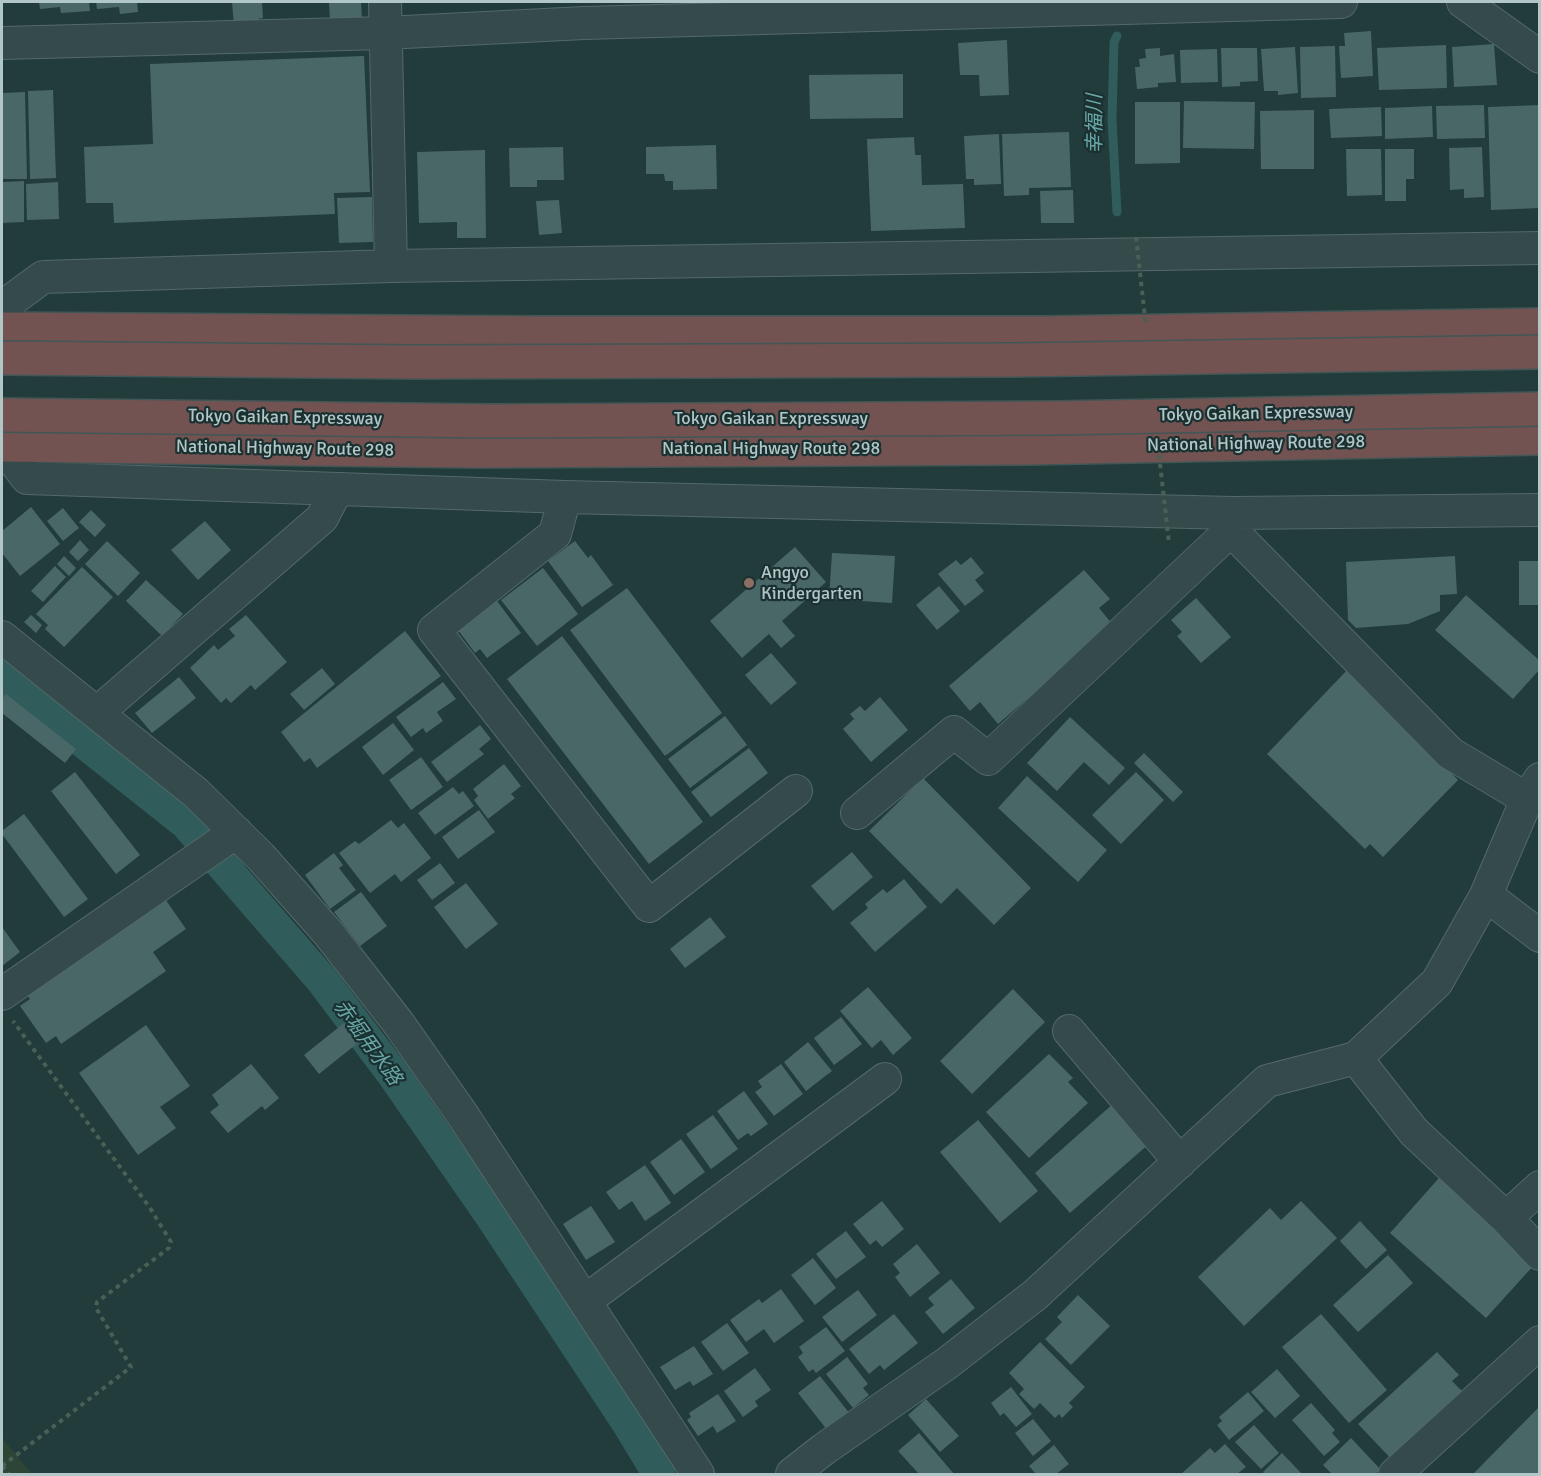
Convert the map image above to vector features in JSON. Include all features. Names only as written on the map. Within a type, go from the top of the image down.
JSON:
[{"type":"highway","points":[[1047,333],[1539,309]]},
{"type":"highway","points":[[2,329],[525,333],[1047,333],[1539,325]]},
{"type":"highway","points":[[2,358],[415,362],[942,361],[1539,352]]},
{"type":"highway","name":"Tokyo Gaikan Expressway","points":[[2,435],[504,421],[1055,418],[1539,409]]},
{"type":"highway","name":"National Highway Route 298","points":[[2,435],[478,451],[1030,448],[1539,438]]},
{"type":"highway","points":[[1030,448],[1415,458],[1539,457]]},
{"type":"street","points":[[385,2],[391,266]]},
{"type":"street","points":[[2,43],[385,33],[584,12],[1341,2]]},
{"type":"street","points":[[1463,2],[1539,57]]},
{"type":"street","points":[[2,307],[44,277],[391,266],[1539,248]]},
{"type":"street","points":[[2,435],[27,478],[1232,522],[1539,510]]},
{"type":"street","points":[[97,713],[322,518],[337,489]]},
{"type":"street","points":[[565,496],[555,534],[434,630],[641,897],[649,906],[796,791]]},
{"type":"street","points":[[792,1474],[946,1364],[1035,1295],[1267,1081],[1356,1058],[1437,982],[1486,895],[1533,789],[1450,753],[1232,522]]},
{"type":"street","points":[[857,813],[954,732],[988,759],[1232,522]]},
{"type":"street","points":[[2,637],[196,793],[261,857],[329,934],[399,1024],[462,1114],[698,1474]]},
{"type":"street","points":[[5,1005],[236,832]]},
{"type":"street","points":[[1486,895],[1539,936]]},
{"type":"street","points":[[1069,1031],[1180,1162]]},
{"type":"street","points":[[1356,1058],[1414,1132],[1506,1218],[1539,1254]]},
{"type":"street","points":[[585,1301],[885,1079]]},
{"type":"street","points":[[1506,1218],[1539,1187]]},
{"type":"street","points":[[1395,1474],[1539,1342]]},
{"type":"path","points":[[5,1005],[150,1208],[171,1242],[169,1248],[97,1302],[96,1308],[131,1367],[2,1466],[9,1474]]},
{"type":"green space","points":[[2,1438],[32,1474],[2,1474]]},
{"type":"building","points":[[39,2],[89,2],[90,11],[61,13],[60,7],[40,9]]},
{"type":"building","points":[[96,2],[137,2],[138,12],[120,14],[119,7],[97,9]]},
{"type":"building","points":[[232,2],[262,2],[263,18],[258,19],[258,24],[234,26]]},
{"type":"building","points":[[329,2],[361,2],[362,19],[330,21]]},
{"type":"building","points":[[1371,31],[1373,76],[1341,78],[1339,46],[1345,46],[1344,33]]},
{"type":"building","points":[[1007,40],[1009,95],[980,96],[979,75],[960,75],[958,43]]},
{"type":"building","points":[[1494,44],[1497,85],[1454,87],[1452,47]]},
{"type":"building","points":[[1446,45],[1447,88],[1379,90],[1377,48]]},
{"type":"building","points":[[1335,46],[1336,97],[1301,98],[1300,47]]},
{"type":"building","points":[[1295,47],[1298,93],[1278,95],[1278,91],[1264,91],[1261,49]]},
{"type":"building","points":[[1160,48],[1160,56],[1174,54],[1176,82],[1158,83],[1158,87],[1137,89],[1135,67],[1140,67],[1139,59],[1146,58],[1145,49]]},
{"type":"building","points":[[1221,48],[1257,48],[1258,81],[1240,82],[1240,86],[1222,87]]},
{"type":"building","points":[[1217,49],[1218,82],[1181,83],[1180,50]]},
{"type":"building","points":[[364,56],[370,192],[334,193],[335,214],[114,223],[113,203],[86,203],[84,147],[153,144],[150,64]]},
{"type":"building","points":[[903,74],[903,118],[810,119],[809,75]]},
{"type":"building","points":[[53,90],[56,178],[30,179],[28,91]]},
{"type":"building","points":[[25,92],[27,179],[2,179],[2,93]]},
{"type":"building","points":[[1184,101],[1255,102],[1254,149],[1183,148]]},
{"type":"building","points":[[1135,102],[1180,102],[1180,163],[1135,164]]},
{"type":"building","points":[[1484,105],[1485,138],[1437,139],[1436,106]]},
{"type":"building","points":[[1540,105],[1540,208],[1491,210],[1488,107]]},
{"type":"building","points":[[1432,106],[1433,137],[1385,139],[1385,108]]},
{"type":"building","points":[[1381,107],[1382,136],[1331,138],[1329,109]]},
{"type":"building","points":[[1314,110],[1314,169],[1261,169],[1260,111]]},
{"type":"building","points":[[1069,132],[1071,187],[1029,188],[1029,195],[1004,196],[1002,134]]},
{"type":"building","points":[[999,134],[1001,184],[974,185],[974,179],[966,179],[964,136]]},
{"type":"building","points":[[914,137],[915,155],[921,155],[922,185],[963,184],[965,228],[871,231],[867,139]]},
{"type":"building","points":[[716,145],[717,189],[673,190],[673,181],[665,181],[664,174],[646,174],[646,147]]},
{"type":"building","points":[[563,147],[564,180],[537,180],[537,187],[510,187],[509,148]]},
{"type":"building","points":[[1482,147],[1484,197],[1464,198],[1464,189],[1450,190],[1449,148]]},
{"type":"building","points":[[1346,149],[1381,149],[1382,195],[1347,196]]},
{"type":"building","points":[[1385,149],[1414,149],[1414,179],[1406,179],[1406,201],[1385,201]]},
{"type":"building","points":[[485,150],[486,238],[457,238],[457,222],[419,223],[417,152]]},
{"type":"building","points":[[24,181],[24,222],[2,223],[2,182]]},
{"type":"building","points":[[58,182],[59,219],[27,220],[26,184]]},
{"type":"building","points":[[1073,190],[1074,223],[1041,223],[1040,191]]},
{"type":"building","points":[[372,197],[373,242],[339,243],[337,198]]},
{"type":"building","points":[[559,200],[562,233],[539,235],[536,201]]},
{"type":"building","points":[[31,507],[60,544],[20,576],[2,553],[2,531]]},
{"type":"building","points":[[63,508],[79,528],[63,541],[47,521]]},
{"type":"building","points":[[91,510],[106,525],[95,537],[79,522]]},
{"type":"building","points":[[205,521],[231,550],[198,580],[171,550]]},
{"type":"building","points":[[80,540],[89,550],[78,561],[69,552]]},
{"type":"building","points":[[107,541],[140,573],[118,596],[85,564]]},
{"type":"building","points":[[575,541],[588,558],[591,555],[613,585],[582,607],[548,561]]},
{"type":"building","points":[[795,547],[826,582],[782,621],[795,636],[781,648],[769,634],[742,658],[710,621]]},
{"type":"building","points":[[832,553],[895,556],[892,603],[829,599]]},
{"type":"building","points":[[64,556],[76,568],[69,576],[57,564]]},
{"type":"building","points":[[1455,556],[1457,594],[1440,595],[1440,611],[1408,624],[1356,628],[1348,620],[1346,562]]},
{"type":"building","points":[[971,557],[984,573],[975,580],[984,591],[965,606],[938,574],[956,560],[961,565]]},
{"type":"building","points":[[1519,561],[1540,561],[1540,605],[1519,605]]},
{"type":"building","points":[[55,566],[66,577],[43,602],[31,591]]},
{"type":"building","points":[[82,567],[113,597],[64,647],[45,629],[48,625],[36,614]]},
{"type":"building","points":[[543,568],[578,614],[537,646],[501,600]]},
{"type":"building","points":[[1084,570],[1110,599],[1099,608],[1113,625],[998,724],[980,702],[970,711],[949,686]]},
{"type":"building","points":[[146,580],[183,614],[162,636],[126,601]]},
{"type":"building","points":[[939,586],[960,611],[937,630],[916,605]]},
{"type":"building","points":[[627,588],[722,713],[665,756],[570,630]]},
{"type":"building","points":[[1466,595],[1540,661],[1540,669],[1513,699],[1435,630]]},
{"type":"building","points":[[1196,598],[1231,637],[1201,663],[1177,636],[1182,632],[1171,620]]},
{"type":"building","points":[[497,601],[521,633],[487,658],[480,649],[475,653],[458,630]]},
{"type":"building","points":[[31,615],[42,625],[36,633],[24,622]]},
{"type":"building","points":[[246,615],[287,662],[255,690],[251,685],[231,703],[226,698],[221,703],[190,668],[214,645],[218,650],[235,636],[229,629]]},
{"type":"building","points":[[405,631],[441,676],[317,768],[310,758],[304,762],[281,732]]},
{"type":"building","points":[[562,636],[703,822],[649,864],[507,679]]},
{"type":"building","points":[[771,653],[797,683],[771,705],[745,675]]},
{"type":"building","points":[[322,668],[335,684],[304,710],[290,694]]},
{"type":"building","points":[[1349,668],[1458,780],[1383,857],[1370,844],[1365,849],[1267,754]]},
{"type":"building","points":[[179,677],[196,698],[152,733],[135,713]]},
{"type":"building","points":[[443,682],[456,699],[437,712],[443,721],[426,733],[423,728],[411,737],[396,717]]},
{"type":"building","points":[[6,694],[76,749],[65,763],[2,713],[2,699]]},
{"type":"building","points":[[880,697],[908,730],[871,762],[843,729],[854,719],[850,714],[860,706],[865,711]]},
{"type":"building","points":[[725,716],[747,745],[690,788],[668,759]]},
{"type":"building","points":[[1070,717],[1125,768],[1109,785],[1084,762],[1057,791],[1027,763]]},
{"type":"building","points":[[393,723],[414,750],[383,775],[362,747]]},
{"type":"building","points":[[480,725],[491,739],[479,749],[484,754],[447,782],[431,762]]},
{"type":"building","points":[[749,748],[768,773],[711,817],[691,792]]},
{"type":"building","points":[[1144,753],[1183,792],[1173,802],[1134,763]]},
{"type":"building","points":[[421,757],[443,787],[411,810],[389,780]]},
{"type":"building","points":[[504,764],[521,786],[511,794],[515,798],[488,819],[474,800],[478,796],[473,789]]},
{"type":"building","points":[[75,772],[140,855],[116,874],[51,791]]},
{"type":"building","points":[[1136,772],[1164,800],[1121,844],[1092,815]]},
{"type":"building","points":[[1027,776],[1107,850],[1078,882],[998,808]]},
{"type":"building","points":[[923,778],[1031,888],[994,925],[957,888],[941,904],[869,831]]},
{"type":"building","points":[[453,787],[459,794],[463,791],[474,806],[435,835],[418,813]]},
{"type":"building","points":[[479,810],[495,832],[458,859],[442,837]]},
{"type":"building","points":[[24,814],[88,899],[64,917],[2,834],[2,831]]},
{"type":"building","points":[[391,820],[398,828],[404,823],[431,858],[401,882],[395,874],[370,893],[339,853],[355,841],[359,844]]},
{"type":"building","points":[[852,852],[873,877],[833,911],[811,886]]},
{"type":"building","points":[[334,853],[343,865],[339,868],[356,890],[330,909],[305,875]]},
{"type":"building","points":[[440,863],[455,883],[432,900],[417,880]]},
{"type":"building","points":[[904,879],[927,907],[875,952],[850,923],[868,908],[865,904],[883,889],[887,893]]},
{"type":"building","points":[[466,883],[498,924],[466,949],[434,907]]},
{"type":"building","points":[[361,892],[387,926],[360,946],[334,912]]},
{"type":"building","points":[[163,896],[186,929],[153,952],[166,971],[61,1044],[56,1036],[46,1043],[20,1006],[30,999],[25,992]]},
{"type":"building","points":[[710,917],[726,937],[685,968],[670,949]]},
{"type":"building","points":[[2,927],[20,952],[2,966]]},
{"type":"building","points":[[868,987],[912,1038],[893,1055],[881,1040],[872,1048],[840,1011]]},
{"type":"building","points":[[1013,989],[1045,1022],[972,1094],[940,1061]]},
{"type":"building","points":[[841,1017],[862,1044],[834,1065],[814,1038]]},
{"type":"building","points":[[344,1023],[359,1042],[319,1074],[304,1055]]},
{"type":"building","points":[[146,1025],[190,1086],[160,1107],[176,1128],[138,1155],[79,1073]]},
{"type":"building","points":[[808,1042],[832,1071],[806,1091],[784,1062]]},
{"type":"building","points":[[1049,1054],[1073,1078],[1068,1082],[1088,1103],[1029,1158],[986,1112]]},
{"type":"building","points":[[251,1064],[279,1098],[265,1110],[262,1106],[228,1133],[210,1112],[219,1105],[212,1095]]},
{"type":"building","points":[[781,1064],[803,1094],[774,1116],[755,1092],[762,1087],[758,1081]]},
{"type":"building","points":[[744,1091],[768,1124],[751,1136],[748,1133],[738,1140],[717,1111]]},
{"type":"building","points":[[1114,1103],[1150,1143],[1070,1213],[1035,1173]]},
{"type":"building","points":[[713,1115],[738,1149],[711,1169],[686,1134]]},
{"type":"building","points":[[978,1120],[1038,1191],[1000,1223],[940,1152]]},
{"type":"building","points":[[681,1139],[705,1172],[674,1195],[650,1162]]},
{"type":"building","points":[[645,1165],[671,1203],[645,1221],[632,1201],[619,1210],[606,1192]]},
{"type":"building","points":[[1439,1178],[1535,1264],[1486,1318],[1390,1233]]},
{"type":"building","points":[[882,1201],[904,1229],[882,1247],[876,1240],[870,1245],[853,1224]]},
{"type":"building","points":[[1301,1201],[1337,1238],[1244,1326],[1198,1277],[1270,1208],[1281,1220]]},
{"type":"building","points":[[591,1206],[615,1242],[586,1260],[563,1224]]},
{"type":"building","points":[[1360,1221],[1387,1250],[1366,1269],[1340,1241]]},
{"type":"building","points":[[846,1231],[866,1257],[836,1279],[816,1254]]},
{"type":"building","points":[[917,1244],[940,1273],[910,1297],[895,1277],[900,1273],[893,1264]]},
{"type":"building","points":[[1388,1255],[1413,1283],[1358,1332],[1333,1305]]},
{"type":"building","points":[[813,1258],[836,1288],[815,1305],[791,1275]]},
{"type":"building","points":[[951,1279],[975,1308],[943,1334],[925,1312],[934,1305],[928,1298]]},
{"type":"building","points":[[781,1289],[804,1321],[774,1343],[764,1329],[746,1342],[730,1320],[759,1299],[762,1303]]},
{"type":"building","points":[[858,1290],[877,1315],[842,1342],[822,1317]]},
{"type":"building","points":[[1078,1295],[1110,1326],[1071,1365],[1045,1339],[1062,1322],[1057,1317]]},
{"type":"building","points":[[894,1314],[918,1343],[884,1370],[880,1365],[869,1374],[849,1349]]},
{"type":"building","points":[[1321,1314],[1387,1390],[1349,1423],[1282,1347]]},
{"type":"building","points":[[727,1323],[749,1353],[723,1371],[701,1342]]},
{"type":"building","points":[[826,1327],[845,1351],[816,1373],[813,1369],[809,1372],[798,1357],[803,1353],[799,1347]]},
{"type":"building","points":[[1040,1342],[1085,1387],[1069,1403],[1073,1407],[1062,1418],[1059,1414],[1055,1418],[1040,1403],[1034,1409],[1019,1394],[1024,1389],[1009,1373]]},
{"type":"building","points":[[694,1346],[713,1374],[693,1386],[690,1381],[675,1390],[660,1367]]},
{"type":"building","points":[[1437,1352],[1459,1375],[1452,1381],[1468,1397],[1396,1464],[1358,1424]]},
{"type":"building","points":[[847,1357],[868,1384],[863,1388],[869,1395],[853,1408],[826,1374]]},
{"type":"building","points":[[755,1368],[771,1390],[755,1401],[758,1406],[743,1417],[724,1391]]},
{"type":"building","points":[[1277,1369],[1300,1396],[1275,1418],[1251,1392]]},
{"type":"building","points":[[820,1376],[850,1414],[828,1431],[798,1393]]},
{"type":"building","points":[[1011,1387],[1032,1414],[1016,1427],[1004,1413],[1000,1416],[991,1403]]},
{"type":"building","points":[[1248,1392],[1264,1411],[1229,1440],[1217,1425],[1222,1421],[1219,1417]]},
{"type":"building","points":[[718,1394],[736,1421],[717,1433],[713,1426],[698,1436],[687,1420],[691,1417],[689,1413]]},
{"type":"building","points":[[926,1399],[959,1436],[940,1452],[908,1415]]},
{"type":"building","points":[[1311,1403],[1335,1430],[1332,1433],[1340,1442],[1324,1456],[1292,1420]]},
{"type":"building","points":[[1540,1406],[1540,1474],[1473,1474]]},
{"type":"building","points":[[1033,1419],[1051,1441],[1033,1456],[1015,1433]]},
{"type":"building","points":[[1254,1425],[1279,1453],[1261,1469],[1235,1442]]},
{"type":"building","points":[[919,1433],[954,1474],[919,1474],[898,1451]]},
{"type":"building","points":[[1351,1438],[1381,1470],[1375,1474],[1332,1474],[1323,1465]]},
{"type":"building","points":[[1225,1444],[1246,1467],[1237,1474],[1181,1474],[1210,1448],[1215,1453]]},
{"type":"building","points":[[1054,1445],[1069,1464],[1056,1474],[1036,1474],[1029,1466]]},
{"type":"building","points":[[1282,1453],[1302,1474],[1265,1474],[1263,1472]]},
{"type":"waterway","name":"幸福川","points":[[1117,36],[1114,42],[1112,120],[1117,212]]},
{"type":"waterway","name":"赤堀用水路","points":[[2,677],[186,823],[322,980],[393,1074],[488,1211],[628,1423],[659,1474]]},
{"type":"place","name":"Angyo Kindergarten","points":[[749,583]]}]
